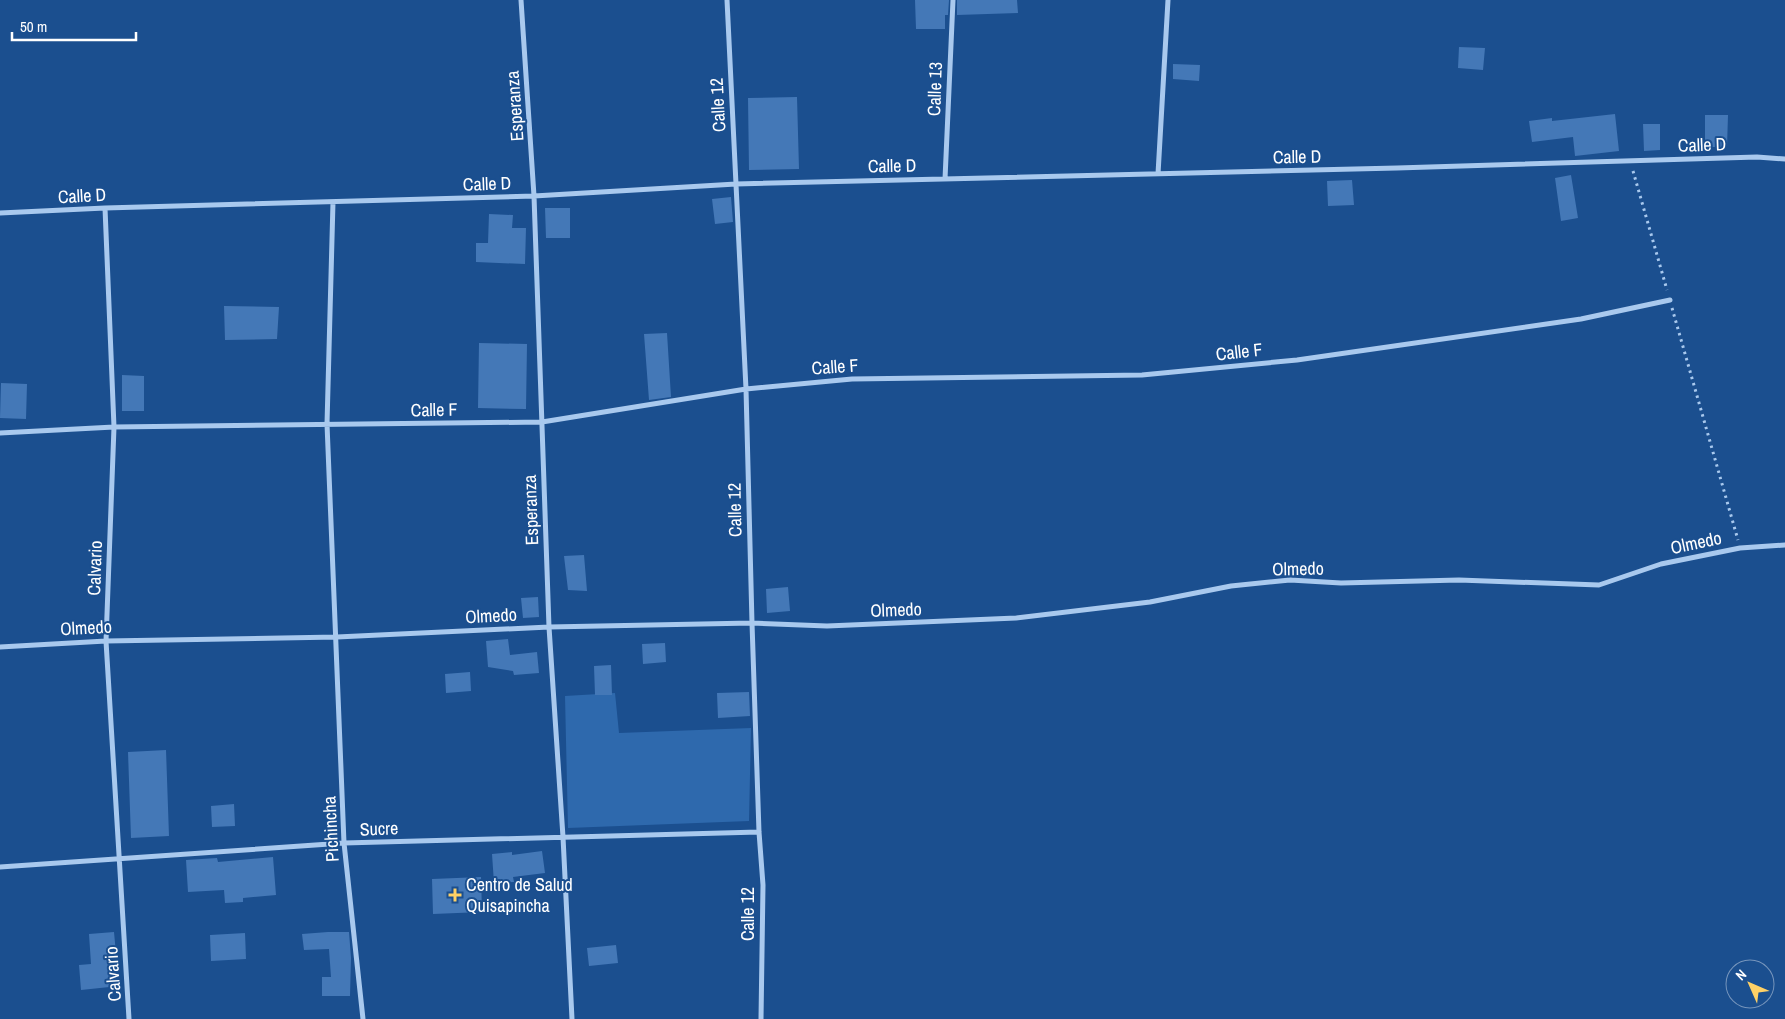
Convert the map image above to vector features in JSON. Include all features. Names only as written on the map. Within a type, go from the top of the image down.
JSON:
[{"type":"street","name":"Esperanza","points":[[522,0],[534,196],[549,627],[563,837],[572,1019]]},
{"type":"street","name":"Calle 12","points":[[727,0],[746,389],[752,623],[763,886],[761,1019]]},
{"type":"street","name":"Calle 13","points":[[945,179],[952,0]]},
{"type":"street","points":[[1158,174],[1168,0]]},
{"type":"street","name":"Calle D","points":[[0,213],[105,208],[534,196],[736,184],[1757,157],[1785,159]]},
{"type":"street","name":"Pichincha","points":[[333,202],[327,424],[344,843],[363,1019]]},
{"type":"street","name":"Calvario","points":[[105,208],[114,426],[106,641],[129,1019]]},
{"type":"street","name":"Calle F","points":[[0,434],[114,426],[542,422],[746,389],[852,379],[1142,375],[1336,355],[1581,319],[1670,300]]},
{"type":"street","name":"Olmedo","points":[[0,647],[106,641],[337,637],[549,627],[752,623],[827,626],[1016,618],[1150,602],[1232,586],[1290,580],[1341,583],[1459,580],[1599,585],[1661,564],[1740,548],[1785,545]]},
{"type":"street","name":"Sucre","points":[[0,867],[344,843],[760,832]]},
{"type":"path","points":[[1630,161],[1740,548]]},
{"type":"shaded area","points":[[615,693],[619,733],[751,728],[749,821],[568,828],[565,696]]},
{"type":"building","points":[[915,0],[949,0],[948,15],[945,15],[945,29],[916,29]]},
{"type":"building","points":[[957,0],[1017,0],[1018,13],[957,15]]},
{"type":"building","points":[[1459,47],[1485,48],[1483,70],[1458,68]]},
{"type":"building","points":[[1173,64],[1200,65],[1199,81],[1173,79]]},
{"type":"building","points":[[797,97],[799,169],[749,170],[748,98]]},
{"type":"building","points":[[1615,114],[1619,151],[1575,156],[1573,137],[1532,142],[1529,121],[1552,118],[1552,121]]},
{"type":"building","points":[[1705,115],[1728,115],[1727,147],[1705,147]]},
{"type":"building","points":[[1643,124],[1660,124],[1660,150],[1644,151]]},
{"type":"building","points":[[1571,175],[1578,218],[1561,221],[1555,178]]},
{"type":"building","points":[[1352,180],[1354,205],[1328,206],[1327,181]]},
{"type":"building","points":[[731,197],[733,222],[715,224],[712,199]]},
{"type":"building","points":[[545,208],[570,208],[570,238],[546,238]]},
{"type":"building","points":[[489,214],[513,215],[512,228],[526,228],[525,264],[476,262],[476,243],[488,243]]},
{"type":"building","points":[[224,306],[279,307],[277,339],[225,340]]},
{"type":"building","points":[[667,333],[671,397],[649,400],[644,334]]},
{"type":"building","points":[[479,343],[527,344],[526,409],[478,408]]},
{"type":"building","points":[[122,375],[144,376],[144,411],[122,411]]},
{"type":"building","points":[[1,383],[27,384],[26,419],[0,418]]},
{"type":"building","points":[[584,555],[587,591],[568,590],[564,556]]},
{"type":"building","points":[[788,587],[790,611],[767,613],[766,589]]},
{"type":"building","points":[[538,597],[539,617],[523,618],[521,598]]},
{"type":"building","points":[[508,639],[510,655],[537,652],[539,673],[514,675],[513,671],[488,667],[486,641]]},
{"type":"building","points":[[665,643],[666,662],[643,664],[642,644]]},
{"type":"building","points":[[611,665],[612,695],[595,695],[594,666]]},
{"type":"building","points":[[470,672],[471,691],[446,693],[445,674]]},
{"type":"building","points":[[749,692],[750,716],[718,718],[717,693]]},
{"type":"building","points":[[166,750],[169,836],[131,838],[128,752]]},
{"type":"building","points":[[234,804],[235,826],[212,827],[211,806]]},
{"type":"building","points":[[542,851],[545,873],[513,877],[514,882],[494,883],[492,854],[512,852],[512,855]]},
{"type":"building","points":[[273,857],[276,895],[243,898],[243,902],[225,903],[224,890],[188,892],[186,860],[217,858],[218,862]]},
{"type":"building","points":[[481,877],[482,912],[433,914],[432,879]]},
{"type":"building","points":[[114,932],[119,986],[81,990],[79,965],[91,964],[89,934]]},
{"type":"building","points":[[349,932],[351,958],[350,996],[322,996],[322,977],[331,977],[329,949],[304,950],[302,934]]},
{"type":"building","points":[[245,933],[246,959],[211,961],[210,935]]},
{"type":"building","points":[[616,945],[618,963],[589,966],[587,948]]},
{"type":"place","name":"Centro de Salud Quisapincha","points":[[455,895]]}]
